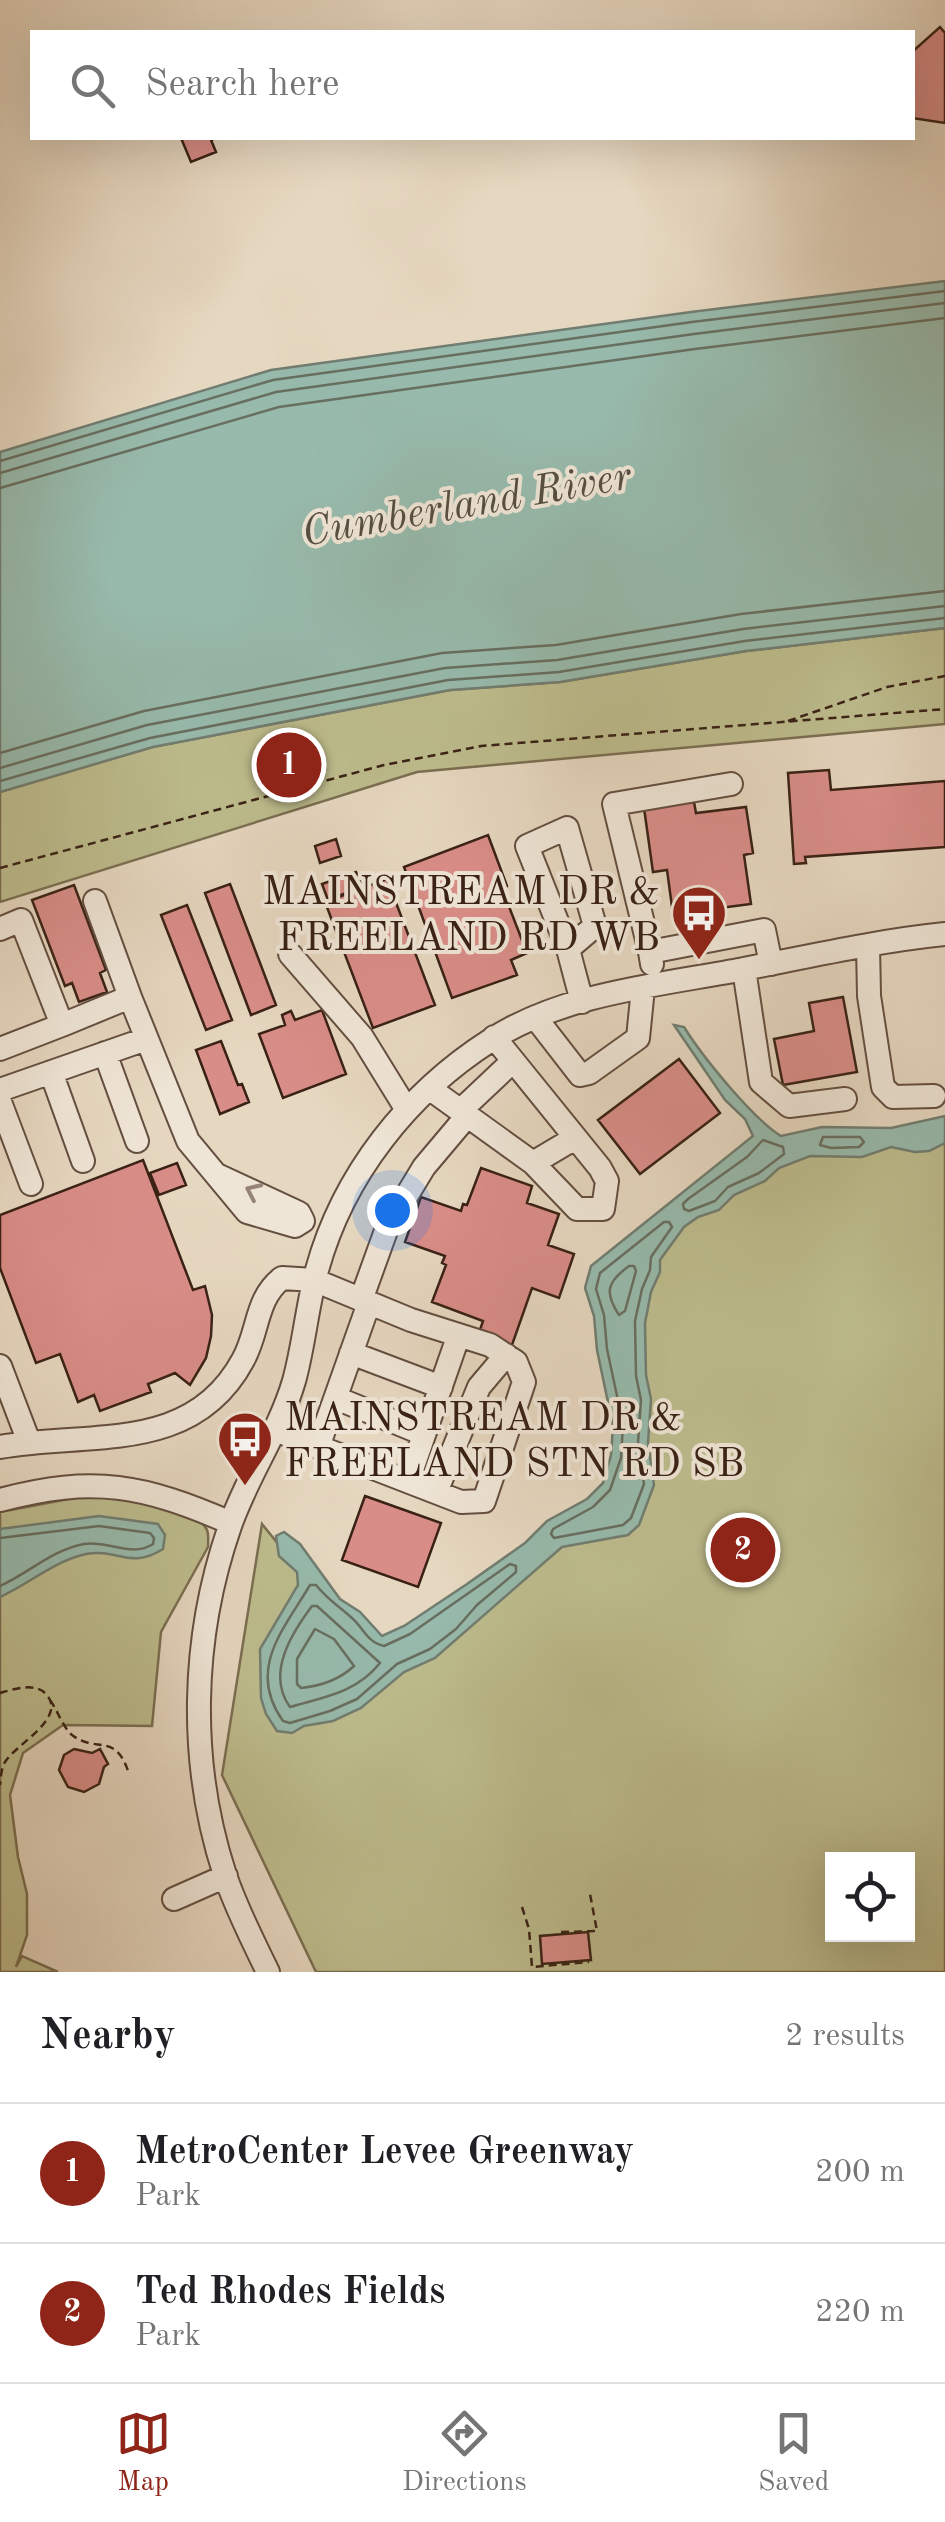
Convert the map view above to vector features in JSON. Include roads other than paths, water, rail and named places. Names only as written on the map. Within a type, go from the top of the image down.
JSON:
[{"type":"street","points":[[535,1018],[580,1075],[589,1073],[638,1038],[649,987],[650,952],[614,804],[731,784]]},
{"type":"street","points":[[568,950],[596,926],[568,828],[527,846],[568,950],[582,1002]]},
{"type":"street","points":[[95,902],[188,1141],[247,1212],[295,1226],[303,1220],[330,1231]]},
{"type":"street","points":[[0,929],[22,920],[62,1025]]},
{"type":"street","points":[[650,952],[764,930],[771,964]]},
{"type":"street","points":[[268,1972],[226,1876],[204,1777],[199,1679],[204,1624],[231,1522],[294,1379],[314,1280],[330,1231],[370,1156],[429,1088],[494,1038],[535,1018],[582,1002],[649,987],[945,934]]},
{"type":"street","points":[[868,945],[869,996],[882,1087],[892,1097],[934,1096]]},
{"type":"street","points":[[290,954],[362,1037],[407,1110]]},
{"type":"street","points":[[744,969],[760,1082],[789,1106],[845,1099]]},
{"type":"street","points":[[0,1049],[130,997]]},
{"type":"street","points":[[429,1088],[533,1163],[577,1209],[604,1209],[607,1181],[494,1038]]},
{"type":"street","points":[[0,1090],[146,1039]]},
{"type":"street","points":[[105,1053],[137,1141]]},
{"type":"street","points":[[318,1447],[352,1353],[386,1228],[463,1113],[513,1061]]},
{"type":"street","points":[[51,1072],[84,1161]]},
{"type":"street","points":[[0,1102],[31,1184]]},
{"type":"street","points":[[533,1163],[575,1138]]},
{"type":"street","points":[[0,1447],[136,1436],[165,1428],[202,1410],[224,1391],[245,1358],[266,1290],[282,1278],[314,1280],[458,1338],[490,1346],[516,1362],[524,1382],[484,1501],[461,1502],[274,1430]]},
{"type":"street","points":[[408,1481],[458,1338]]},
{"type":"street","points":[[352,1353],[441,1387]]},
{"type":"street","points":[[436,1492],[478,1387],[506,1356]]},
{"type":"street","points":[[0,1366],[29,1442]]},
{"type":"street","points":[[336,1398],[424,1434]]},
{"type":"street","points":[[0,1500],[59,1487],[130,1487],[183,1502],[231,1522]]},
{"type":"street","points":[[174,1899],[226,1876]]},
{"type":"water","name":"Cumberland River","points":[[945,281],[945,628],[746,651],[560,682],[450,690],[153,747],[0,792],[0,452],[271,370]]},
{"type":"water","points":[[674,1025],[684,1027],[729,1086],[781,1136],[822,1127],[891,1128],[945,1116],[945,1143],[929,1151],[891,1147],[862,1157],[810,1156],[779,1168],[765,1181],[734,1195],[719,1210],[684,1227],[660,1260],[645,1323],[646,1375],[651,1399],[648,1443],[654,1485],[639,1525],[628,1535],[562,1547],[435,1658],[404,1672],[361,1708],[292,1733],[277,1731],[261,1698],[260,1649],[298,1585],[297,1572],[279,1556],[276,1536],[284,1532],[300,1544],[340,1599],[360,1612],[382,1636],[467,1584],[525,1543],[547,1521],[587,1499],[603,1483],[611,1455],[613,1426],[594,1316],[585,1288],[591,1266],[753,1136],[745,1119],[725,1100]]},
{"type":"water","points":[[99,1516],[158,1524],[165,1535],[163,1549],[141,1558],[97,1553],[74,1557],[0,1597],[0,1529]]},
{"type":"place","name":"MetroCenter Levee Greenway","points":[[289,765]]},
{"type":"place","name":"MAINSTREAM DR & FREELAND RD WB","points":[[699,962]]},
{"type":"place","name":"MAINSTREAM DR & FREELAND STN RD SB","points":[[245,1488]]},
{"type":"place","name":"Ted Rhodes Fields","points":[[743,1550]]}]
